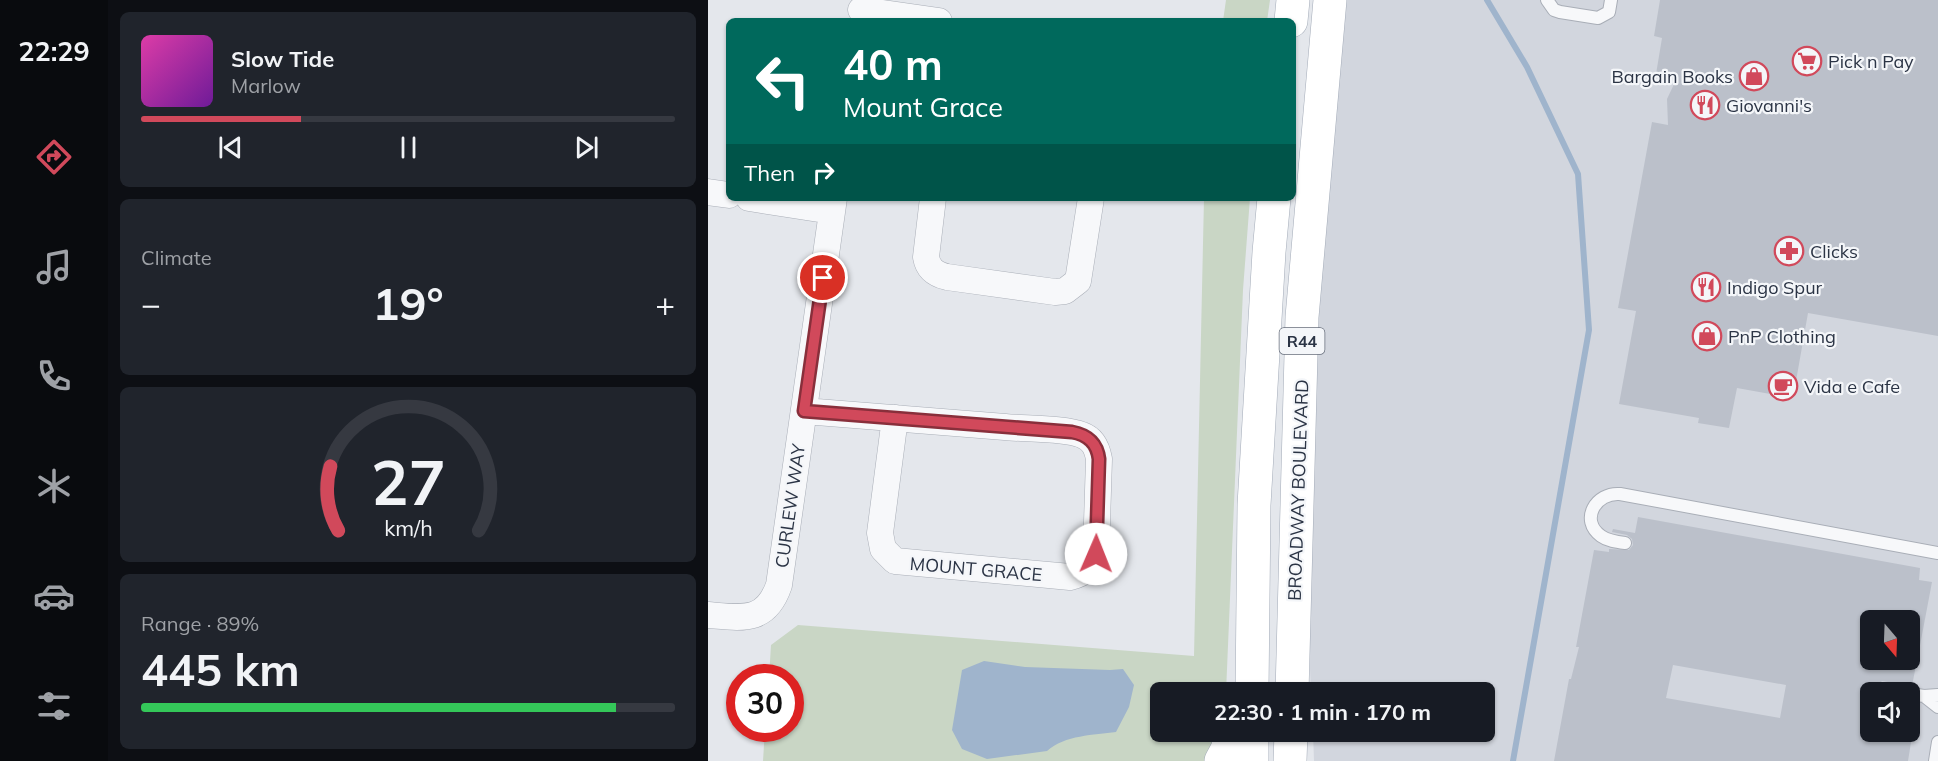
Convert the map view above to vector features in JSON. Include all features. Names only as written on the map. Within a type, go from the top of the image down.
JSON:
[{"type":"main road","points":[[1291,18],[1293,0]]},
{"type":"main road","name":"BROADWAY BOULEVARD","points":[[1292,682],[1302,317],[1330,0]]},
{"type":"main road","name":"R44","points":[[1252,682],[1254,505],[1274,201]]},
{"type":"main road","points":[[1299,495],[1311,682]]},
{"type":"main road","points":[[1236,682],[1239,626],[1254,505]]},
{"type":"main road","points":[[1221,761],[1229,742]]},
{"type":"main road","points":[[1252,742],[1252,761]]},
{"type":"main road","points":[[1290,761],[1291,742]]},
{"type":"main road","points":[[1312,742],[1313,761]]},
{"type":"street","points":[[861,10],[918,18]]},
{"type":"street","points":[[708,192],[726,195]]},
{"type":"street","points":[[791,201],[833,204]]},
{"type":"street","points":[[933,201],[926,257],[927,263],[935,273],[1055,292],[1065,291],[1078,281],[1090,201]]},
{"type":"street","name":"CURLEW WAY","points":[[708,615],[742,618],[753,616],[762,612],[776,595],[833,204]]},
{"type":"street","name":"MOUNT GRACE","points":[[804,411],[895,418],[1072,432],[1085,436],[1095,446],[1099,459],[1096,554],[1092,564],[1084,572],[1070,577],[895,561],[883,549],[880,533],[895,418]]},
{"type":"lane","points":[[1546,0],[1554,10],[1598,18],[1609,12],[1611,0]]},
{"type":"lane","points":[[1625,543],[1603,538],[1593,526],[1592,511],[1600,499],[1606,495],[1620,494],[1938,553]]},
{"type":"lane","points":[[1920,695],[1938,695]]},
{"type":"lane","points":[[1924,696],[1938,707]]},
{"type":"lane","points":[[1935,761],[1938,742]]},
{"type":"shaded area","points":[[1332,0],[1938,0],[1938,761],[1314,761],[1313,742],[1495,742],[1495,682],[1311,682],[1303,493]]},
{"type":"green space","points":[[1226,0],[1270,0],[1267,18],[1223,18]]},
{"type":"green space","points":[[1204,201],[1250,201],[1243,290],[1226,682],[1150,682],[1150,742],[1214,742],[1205,761],[763,761],[764,742],[804,742],[804,664],[770,664],[771,645],[798,625],[1194,656]]},
{"type":"water","points":[[984,661],[1025,667],[1123,669],[1134,685],[1129,707],[1116,732],[1071,739],[1047,751],[987,759],[962,749],[952,730],[962,670]]},
{"type":"building","points":[[1660,0],[1938,0],[1938,336],[1808,313],[1793,398],[1737,388],[1729,428],[1698,423],[1699,418],[1619,404],[1636,311],[1618,308],[1652,122],[1668,125],[1667,99],[1677,78],[1656,74],[1662,38],[1654,36]]},
{"type":"building","points":[[1638,517],[1920,568],[1919,580],[1932,582],[1920,645],[1920,610],[1860,610],[1860,670],[1915,670],[1913,682],[1860,682],[1860,742],[1911,742],[1908,761],[1554,761],[1569,679],[1571,679],[1579,647],[1576,647],[1594,550],[1609,552],[1609,549],[1629,550],[1633,545],[1632,539],[1627,535],[1612,532],[1613,529],[1635,533]],"holes":[[[1673,665],[1786,685],[1780,718],[1666,698]]]},
{"type":"waterway","points":[[1487,0],[1527,67],[1578,174],[1589,330],[1513,761]]},
{"type":"place","name":"Pick n Pay","points":[[1807,61]]},
{"type":"place","name":"Bargain Books","points":[[1754,76]]},
{"type":"place","name":"Giovanni's","points":[[1705,105]]},
{"type":"place","name":"Clicks","points":[[1789,251]]},
{"type":"place","name":"Indigo Spur","points":[[1706,287]]},
{"type":"place","name":"PnP Clothing","points":[[1707,336]]},
{"type":"place","name":"Vida e Cafe","points":[[1783,386]]},
{"type":"route","points":[[823,278],[804,411],[1079,433],[1091,440],[1099,459],[1096,554]]}]
